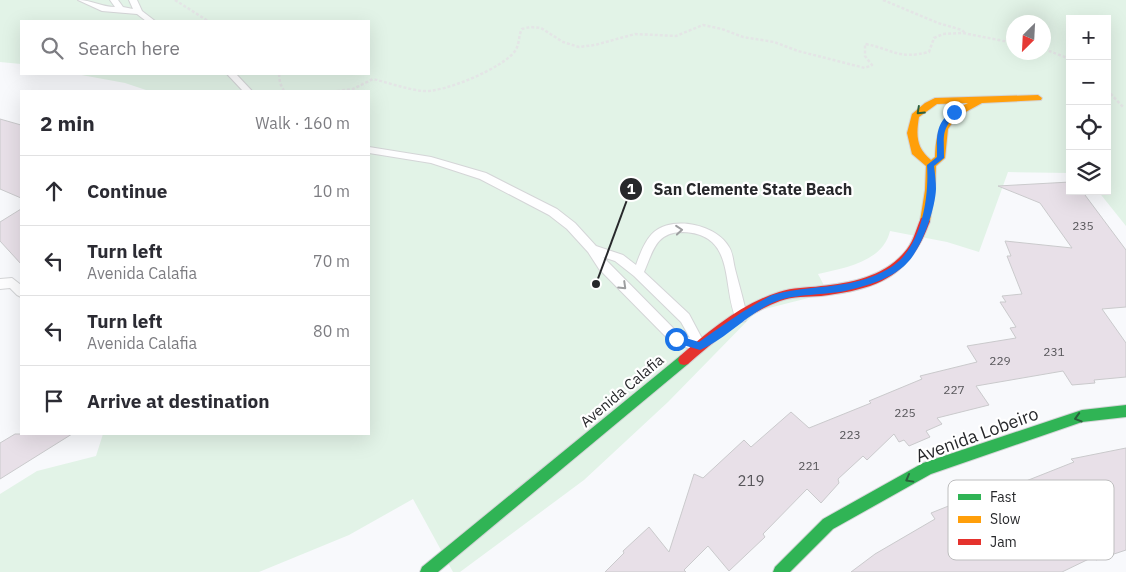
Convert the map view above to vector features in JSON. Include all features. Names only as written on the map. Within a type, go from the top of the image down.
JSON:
[{"type":"street","name":"Avenida Calafia","points":[[931,165],[916,154],[911,131],[911,124],[915,114],[922,107],[935,101],[1038,98]]},
{"type":"street","name":"Avenida Calafia","points":[[931,165],[940,158],[940,131],[945,121],[954,112],[983,100]]},
{"type":"street","name":"Avenida Calafia","points":[[427,572],[700,346],[741,317],[776,297],[845,288],[891,271],[905,261],[916,244],[928,212],[932,190],[931,165]]},
{"type":"street","name":"Avenida Lobeiro","points":[[780,572],[828,524],[928,468],[1082,416],[1126,411]]},
{"type":"lane","points":[[82,0],[105,9],[139,12],[151,20]]},
{"type":"lane","points":[[114,0],[120,9]]},
{"type":"lane","points":[[133,0],[139,12]]},
{"type":"lane","points":[[232,75],[247,90]]},
{"type":"lane","points":[[370,150],[431,160],[483,176],[553,212],[571,226],[592,249],[603,266],[676,339],[700,346]]},
{"type":"lane","points":[[638,274],[651,242],[661,232],[681,228],[701,230],[716,237],[725,249],[741,317]]},
{"type":"lane","points":[[592,249],[618,258],[638,274],[685,318],[700,346]]},
{"type":"lane","points":[[0,284],[12,282],[20,291]]},
{"type":"path","points":[[175,0],[206,20]]},
{"type":"path","points":[[883,0],[938,23],[962,30],[966,34]]},
{"type":"path","points":[[353,90],[374,79],[423,91],[446,87],[500,65],[516,50],[518,36],[522,29],[530,27],[541,28],[563,42],[579,47],[595,45],[635,34],[676,36],[703,26],[722,29],[742,37],[774,42],[798,51],[865,68],[872,65],[865,58],[863,51],[865,44],[874,45],[900,55],[919,55],[929,52],[934,38],[940,34],[966,34],[1006,42]]},
{"type":"path","points":[[1051,52],[1066,57]]},
{"type":"path","points":[[279,75],[284,90]]},
{"type":"path","points":[[1111,94],[1124,108]]},
{"type":"green space","points":[[0,0],[1126,0],[1126,226],[1101,195],[1111,195],[1111,15],[1066,15],[1066,173],[1008,172],[979,252],[947,242],[890,231],[886,242],[871,257],[850,266],[818,274],[828,293],[757,311],[668,402],[584,480],[460,572],[453,572],[413,499],[349,535],[259,572],[0,572],[0,494],[37,471],[96,456],[103,435],[370,435],[370,90],[146,90],[125,83],[81,75],[370,75],[370,20],[20,20],[20,64],[0,62]]},
{"type":"building","points":[[0,119],[20,125],[20,198],[0,189]]},
{"type":"building","points":[[1066,182],[1066,195],[1085,195],[1126,250],[1126,307],[1102,309],[1126,343],[1126,377],[1094,380],[1095,383],[1072,385],[1063,371],[976,386],[989,405],[937,418],[942,424],[926,431],[930,437],[909,446],[904,440],[899,442],[894,434],[867,460],[863,456],[838,479],[839,483],[821,503],[807,489],[763,534],[765,537],[729,571],[708,546],[684,570],[686,572],[605,572],[624,553],[623,551],[649,527],[669,552],[694,474],[703,478],[744,440],[751,447],[791,412],[809,428],[871,403],[869,401],[922,379],[920,376],[977,362],[967,346],[1016,338],[1010,328],[1016,327],[1000,302],[1006,302],[1002,296],[1022,294],[1007,256],[1011,256],[1005,241],[1072,248],[1040,203],[998,186]]},
{"type":"building","points":[[20,210],[20,263],[0,241],[0,222]]},
{"type":"building","points":[[15,434],[70,435],[0,479],[0,443]]},
{"type":"building","points":[[1126,448],[1126,550],[1114,554],[1114,480],[1029,480],[1074,462],[1071,459]]},
{"type":"building","points":[[948,506],[948,560],[1087,560],[1062,572],[851,572],[875,554],[935,519],[931,513]]},
{"type":"traffic: fast","points":[[427,572],[684,360]]},
{"type":"traffic: fast","points":[[780,572],[828,524],[928,468],[1082,416],[1126,411]]},
{"type":"traffic: slow","points":[[925,221],[930,190],[931,165],[917,154],[912,133],[915,116],[935,101],[1038,98]]},
{"type":"traffic: slow","points":[[931,165],[940,158],[941,136],[947,122],[959,112],[978,102]]},
{"type":"traffic: jam","points":[[684,360],[739,317],[763,303],[791,293],[820,291],[856,285],[886,274],[899,265],[910,253],[919,239],[925,221]]},
{"type":"place","name":"San Clemente State Beach","points":[[596,284]]},
{"type":"route","points":[[676,339],[700,346],[741,317],[776,297],[845,288],[873,280],[905,261],[916,244],[928,212],[932,190],[931,165],[940,158],[940,131],[945,121],[954,112]]}]
